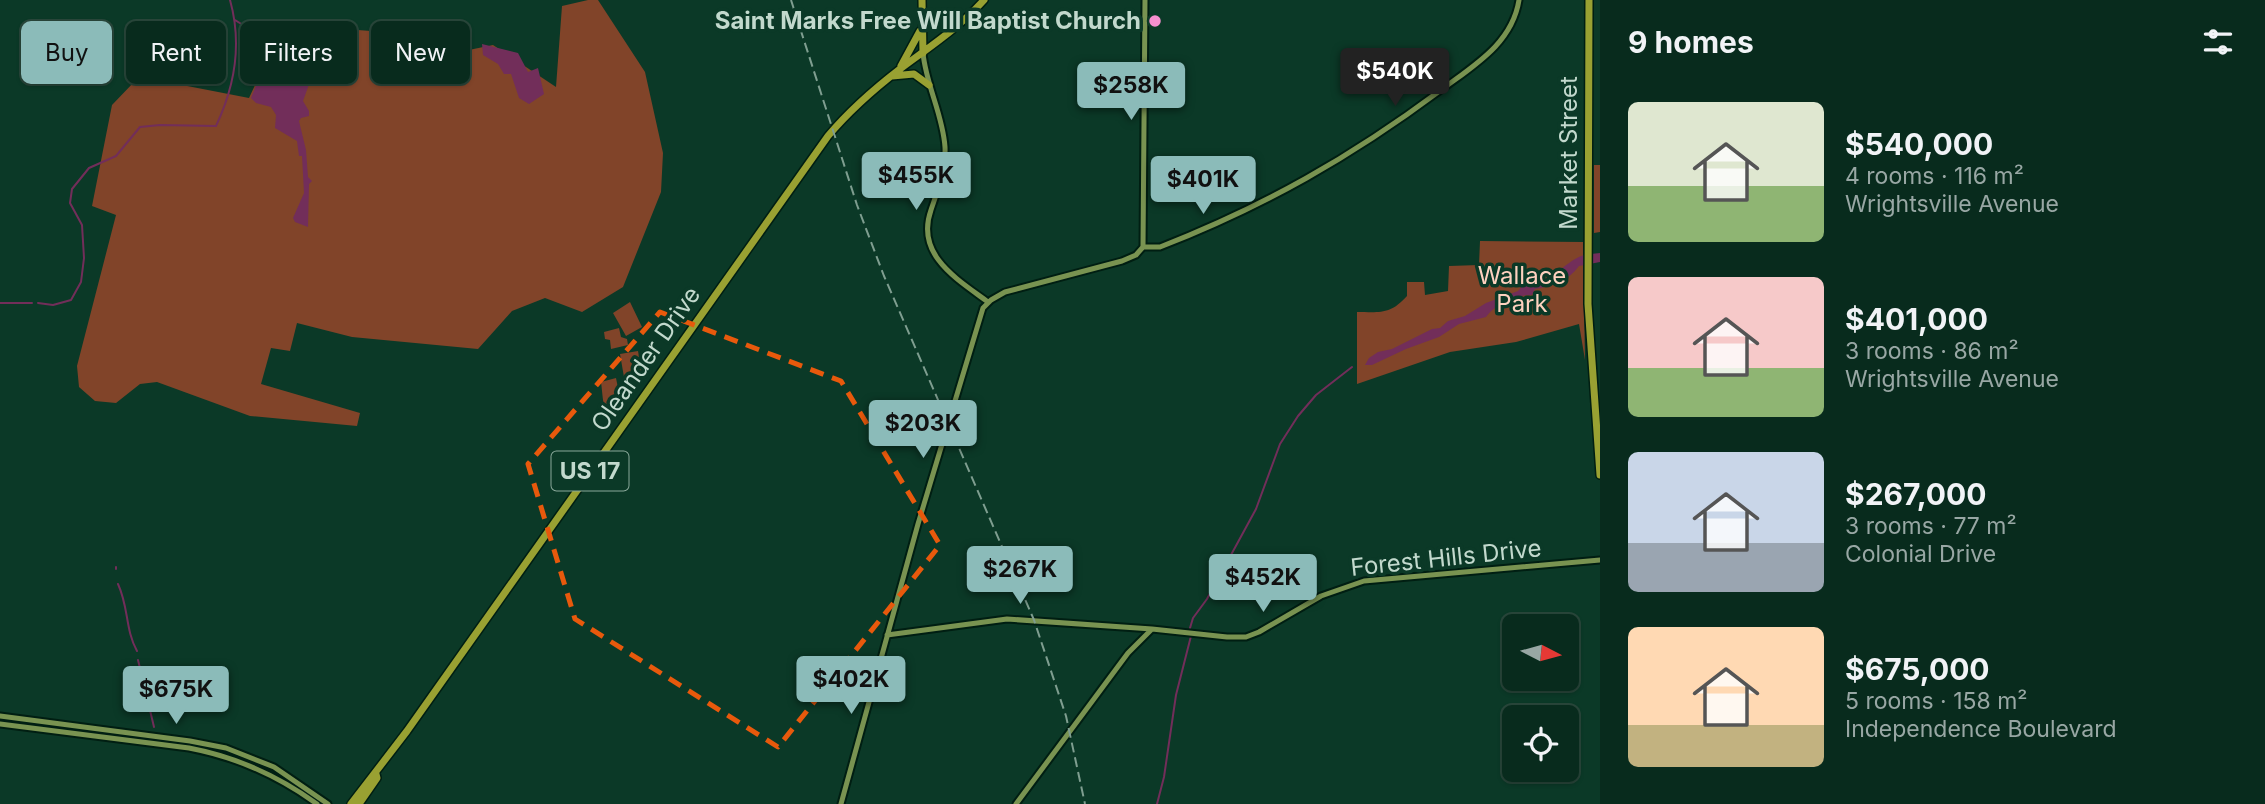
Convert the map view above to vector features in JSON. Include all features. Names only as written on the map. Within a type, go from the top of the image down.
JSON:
[{"type":"main road","name":"US 17","points":[[922,0],[926,51]]},
{"type":"main road","name":"Oleander Drive","points":[[351,804],[371,776],[376,774],[822,143],[840,122],[891,76],[926,51],[984,0]]},
{"type":"main road","name":"Market Street","points":[[1590,0],[1588,281],[1600,475]]},
{"type":"main road","name":"US 17","points":[[899,70],[915,44],[922,23]]},
{"type":"main road","points":[[922,23],[929,37],[942,37]]},
{"type":"main road","points":[[891,76],[915,75],[929,85]]},
{"type":"main road","name":"Oleander Drive","points":[[359,804],[377,778],[376,774]]},
{"type":"street","points":[[841,804],[976,324],[983,308],[1005,292],[1122,261],[1136,255],[1143,247],[1145,0]]},
{"type":"street","points":[[1143,247],[1160,247],[1264,202],[1386,131],[1451,84],[1504,38],[1514,21],[1519,0]]},
{"type":"street","points":[[926,51],[925,66],[941,122],[945,148],[942,178],[929,219],[931,248],[947,271],[988,302]]},
{"type":"street","name":"Forest Hills Drive","points":[[887,635],[1007,619],[1227,637],[1246,636],[1259,632],[1321,596],[1364,581],[1600,559]]},
{"type":"street","points":[[1016,804],[1128,653],[1152,629]]},
{"type":"street","points":[[0,716],[226,748],[274,767],[328,804]]},
{"type":"street","points":[[0,724],[209,752],[240,761],[289,784],[317,804]]},
{"type":"street","points":[[151,743],[156,740],[190,741]]},
{"type":"highlighted area","points":[[660,312],[841,381],[940,545],[778,747],[575,619],[528,464]]},
{"type":"green space","points":[[598,0],[645,72],[663,153],[661,192],[623,287],[582,312],[545,298],[512,311],[478,349],[352,337],[297,323],[290,351],[271,348],[261,384],[360,413],[357,426],[250,416],[157,382],[140,384],[116,403],[95,401],[79,387],[77,366],[116,215],[92,206],[112,105],[132,84],[177,84],[249,98],[256,84],[357,84],[357,30],[371,31],[371,84],[470,84],[470,50],[493,45],[556,87],[562,6]]},
{"type":"green space","points":[[1594,165],[1600,165],[1600,232],[1594,233]]},
{"type":"green space","name":"Wallace Park","points":[[1480,241],[1583,242],[1585,360],[1579,324],[1516,342],[1450,352],[1357,384],[1357,312],[1384,311],[1395,307],[1407,296],[1407,282],[1424,282],[1425,295],[1448,291],[1449,266],[1479,265]]},
{"type":"green space","points":[[630,302],[642,327],[626,336],[613,313]]},
{"type":"green space","points":[[619,328],[621,337],[627,339],[628,345],[611,349],[610,340],[605,339],[604,332]]},
{"type":"green space","points":[[638,351],[643,380],[625,383],[620,354]]},
{"type":"green space","points":[[616,378],[618,388],[627,387],[629,396],[621,395],[619,406],[605,409],[601,382]]},
{"type":"shaded area","points":[[482,44],[518,53],[528,72],[538,68],[544,94],[529,104],[519,98],[511,74],[504,74],[498,64],[483,55]]},
{"type":"shaded area","points":[[257,84],[309,84],[303,101],[309,116],[299,121],[306,150],[308,177],[312,181],[309,184],[308,227],[295,222],[293,218],[304,193],[302,156],[299,156],[297,141],[275,128],[276,115],[271,107],[256,103],[251,98]]},
{"type":"shaded area","points":[[1600,253],[1600,262],[1579,266],[1560,282],[1535,289],[1532,295],[1506,301],[1486,317],[1459,324],[1439,337],[1372,365],[1365,365],[1369,358],[1378,352],[1392,349],[1432,329],[1440,328],[1448,321],[1465,316],[1486,303],[1518,291],[1527,281],[1535,282],[1548,278],[1579,257]]},
{"type":"waterway","points":[[38,303],[53,305],[71,300],[81,282],[84,258],[82,225],[70,203],[72,189],[89,168],[116,156],[140,127],[216,126],[228,95],[235,64],[236,32],[230,0]]},
{"type":"waterway","points":[[235,20],[240,23]]},
{"type":"waterway","points":[[0,303],[32,303]]},
{"type":"waterway","points":[[1190,628],[1193,618],[1207,599],[1256,509],[1280,444],[1316,395],[1352,367]]},
{"type":"waterway","points":[[118,584],[137,651]]},
{"type":"waterway","points":[[1157,804],[1164,777],[1176,695],[1191,636]]},
{"type":"waterway","points":[[138,660],[154,727]]},
{"type":"railway","points":[[791,0],[857,205],[884,276],[1034,620],[1066,716],[1085,804]]},
{"type":"place","name":"Saint Marks Free Will Baptist Church","points":[[1155,21]]}]
